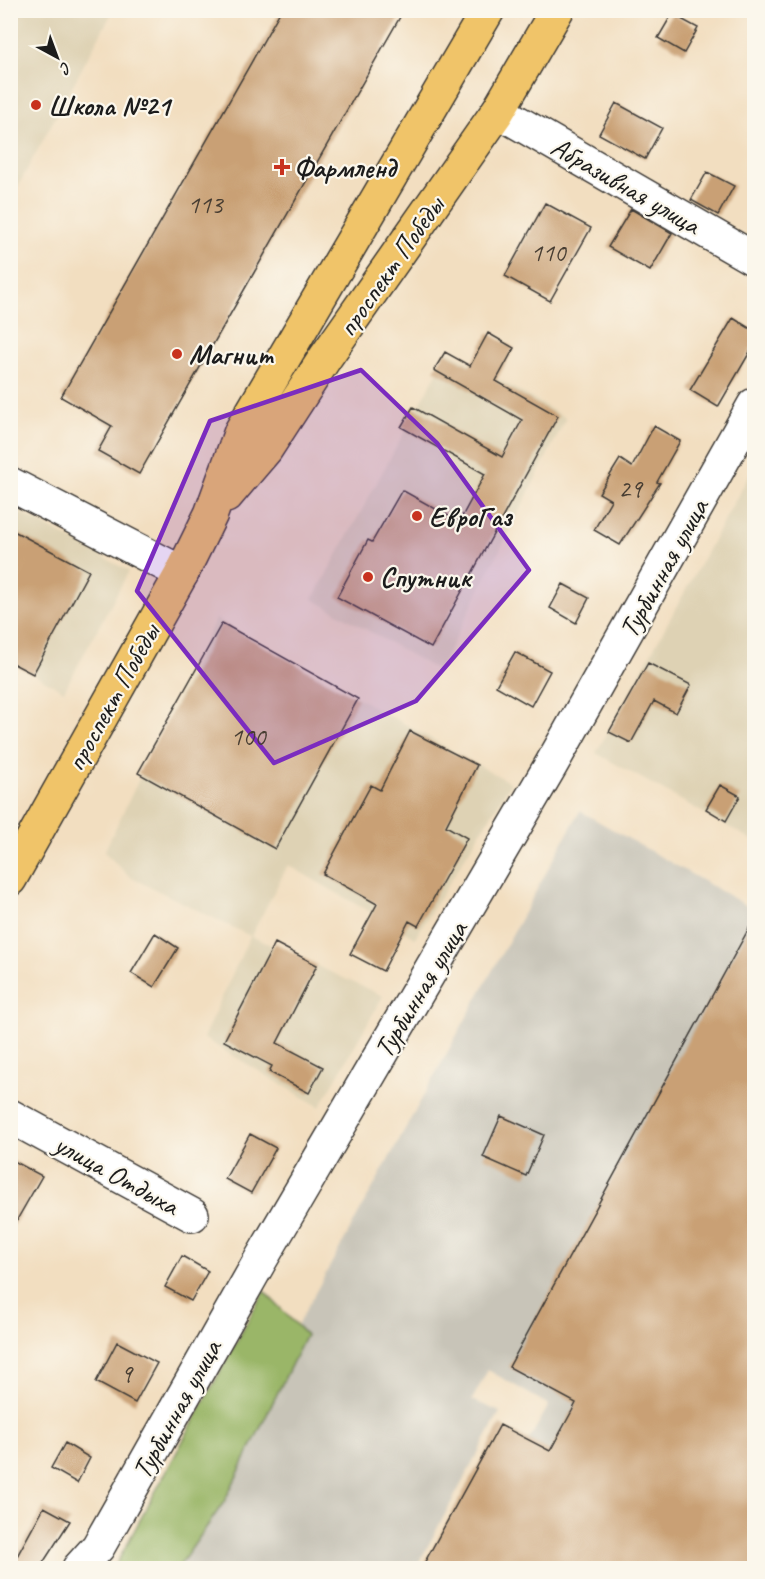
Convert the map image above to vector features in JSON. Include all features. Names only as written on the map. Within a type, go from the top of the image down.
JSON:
[{"type":"main road","name":"проспект Победы","points":[[10,879],[182,573],[211,514],[241,431],[488,10]]},
{"type":"main road","name":"проспект Победы","points":[[211,514],[266,448],[325,358],[498,111],[557,10]]},
{"type":"street","name":"Абразивная улица","points":[[498,111],[754,260]]},
{"type":"street","name":"Турбинная улица","points":[[79,1569],[98,1547],[261,1259],[551,765],[754,405]]},
{"type":"street","points":[[10,484],[182,573]]},
{"type":"street","name":"улица Отдыха","points":[[10,1116],[192,1215]]},
{"type":"highlighted area","points":[[361,370],[437,443],[529,570],[416,701],[274,763],[137,591],[210,421]]},
{"type":"shaded area","name":"Школа №21","points":[[10,11],[113,11],[11,199]]},
{"type":"shaded area","points":[[449,351],[566,418],[439,671],[313,599]]},
{"type":"shaded area","points":[[754,466],[754,841],[596,753]]},
{"type":"shaded area","points":[[10,507],[129,571],[64,691],[11,662]]},
{"type":"shaded area","points":[[216,619],[511,783],[415,938],[288,865],[251,936],[383,996],[320,1107],[203,1038],[250,936],[130,877],[104,852]]},
{"type":"shaded area","points":[[580,811],[754,910],[754,1568],[456,1568],[549,1405],[488,1370],[472,1400],[500,1412],[416,1568],[164,1568]]},
{"type":"shaded area","points":[[11,1544],[54,1568],[11,1568]]},
{"type":"green space","points":[[264,1291],[306,1335],[224,1502],[178,1568],[114,1568]]},
{"type":"building","points":[[281,10],[404,10],[139,474],[98,451],[112,426],[61,397]]},
{"type":"building","points":[[672,14],[698,28],[684,53],[658,38]]},
{"type":"building","points":[[616,103],[662,128],[645,159],[599,134]]},
{"type":"building","points":[[707,172],[734,186],[718,215],[691,200]]},
{"type":"building","points":[[545,203],[591,228],[550,301],[505,276]]},
{"type":"building","points":[[631,209],[672,233],[650,271],[608,247]]},
{"type":"building","points":[[733,318],[754,331],[754,345],[718,407],[690,390]]},
{"type":"building","points":[[488,333],[514,348],[496,381],[558,416],[431,648],[337,597],[368,540],[372,542],[402,490],[459,522],[485,474],[401,427],[413,407],[502,457],[522,420],[434,370],[445,352],[470,366]]},
{"type":"building","points":[[654,426],[680,441],[657,482],[660,483],[620,545],[594,530],[611,500],[599,493],[620,459],[632,467]]},
{"type":"building","points":[[10,529],[89,571],[33,674],[10,662]]},
{"type":"building","points":[[563,584],[589,598],[576,623],[550,608]]},
{"type":"building","points":[[222,623],[358,699],[275,849],[138,773]]},
{"type":"building","points":[[515,652],[550,671],[531,706],[496,686]]},
{"type":"building","points":[[648,663],[691,685],[676,713],[654,701],[631,743],[609,732]]},
{"type":"building","points":[[410,731],[477,765],[446,826],[467,838],[418,926],[409,921],[383,971],[350,954],[377,904],[323,874],[371,785],[380,790]]},
{"type":"building","points":[[720,785],[740,796],[726,821],[706,809]]},
{"type":"building","points":[[754,919],[754,1569],[421,1569],[500,1425],[550,1451],[572,1411],[576,1403],[509,1367]]},
{"type":"building","points":[[155,933],[178,948],[154,987],[131,973]]},
{"type":"building","points":[[275,943],[317,965],[277,1043],[323,1067],[309,1093],[269,1072],[272,1066],[224,1041]]},
{"type":"building","points":[[501,1116],[544,1135],[526,1176],[483,1157]]},
{"type":"building","points":[[250,1134],[276,1148],[251,1193],[225,1179]]},
{"type":"building","points":[[10,1159],[42,1176],[10,1232]]},
{"type":"building","points":[[182,1256],[208,1271],[191,1301],[165,1287]]},
{"type":"building","points":[[117,1342],[157,1363],[135,1403],[96,1382]]},
{"type":"building","points":[[65,1443],[90,1458],[77,1483],[51,1468]]},
{"type":"building","points":[[44,1507],[70,1521],[39,1569],[10,1569]]},
{"type":"place","name":"Школа №21","points":[[36,105]]},
{"type":"place","name":"Фармленд","points":[[282,167]]},
{"type":"place","name":"Магнит","points":[[177,354]]},
{"type":"place","name":"ЕвроГаз","points":[[417,516]]},
{"type":"place","name":"Спутник","points":[[368,577]]}]
